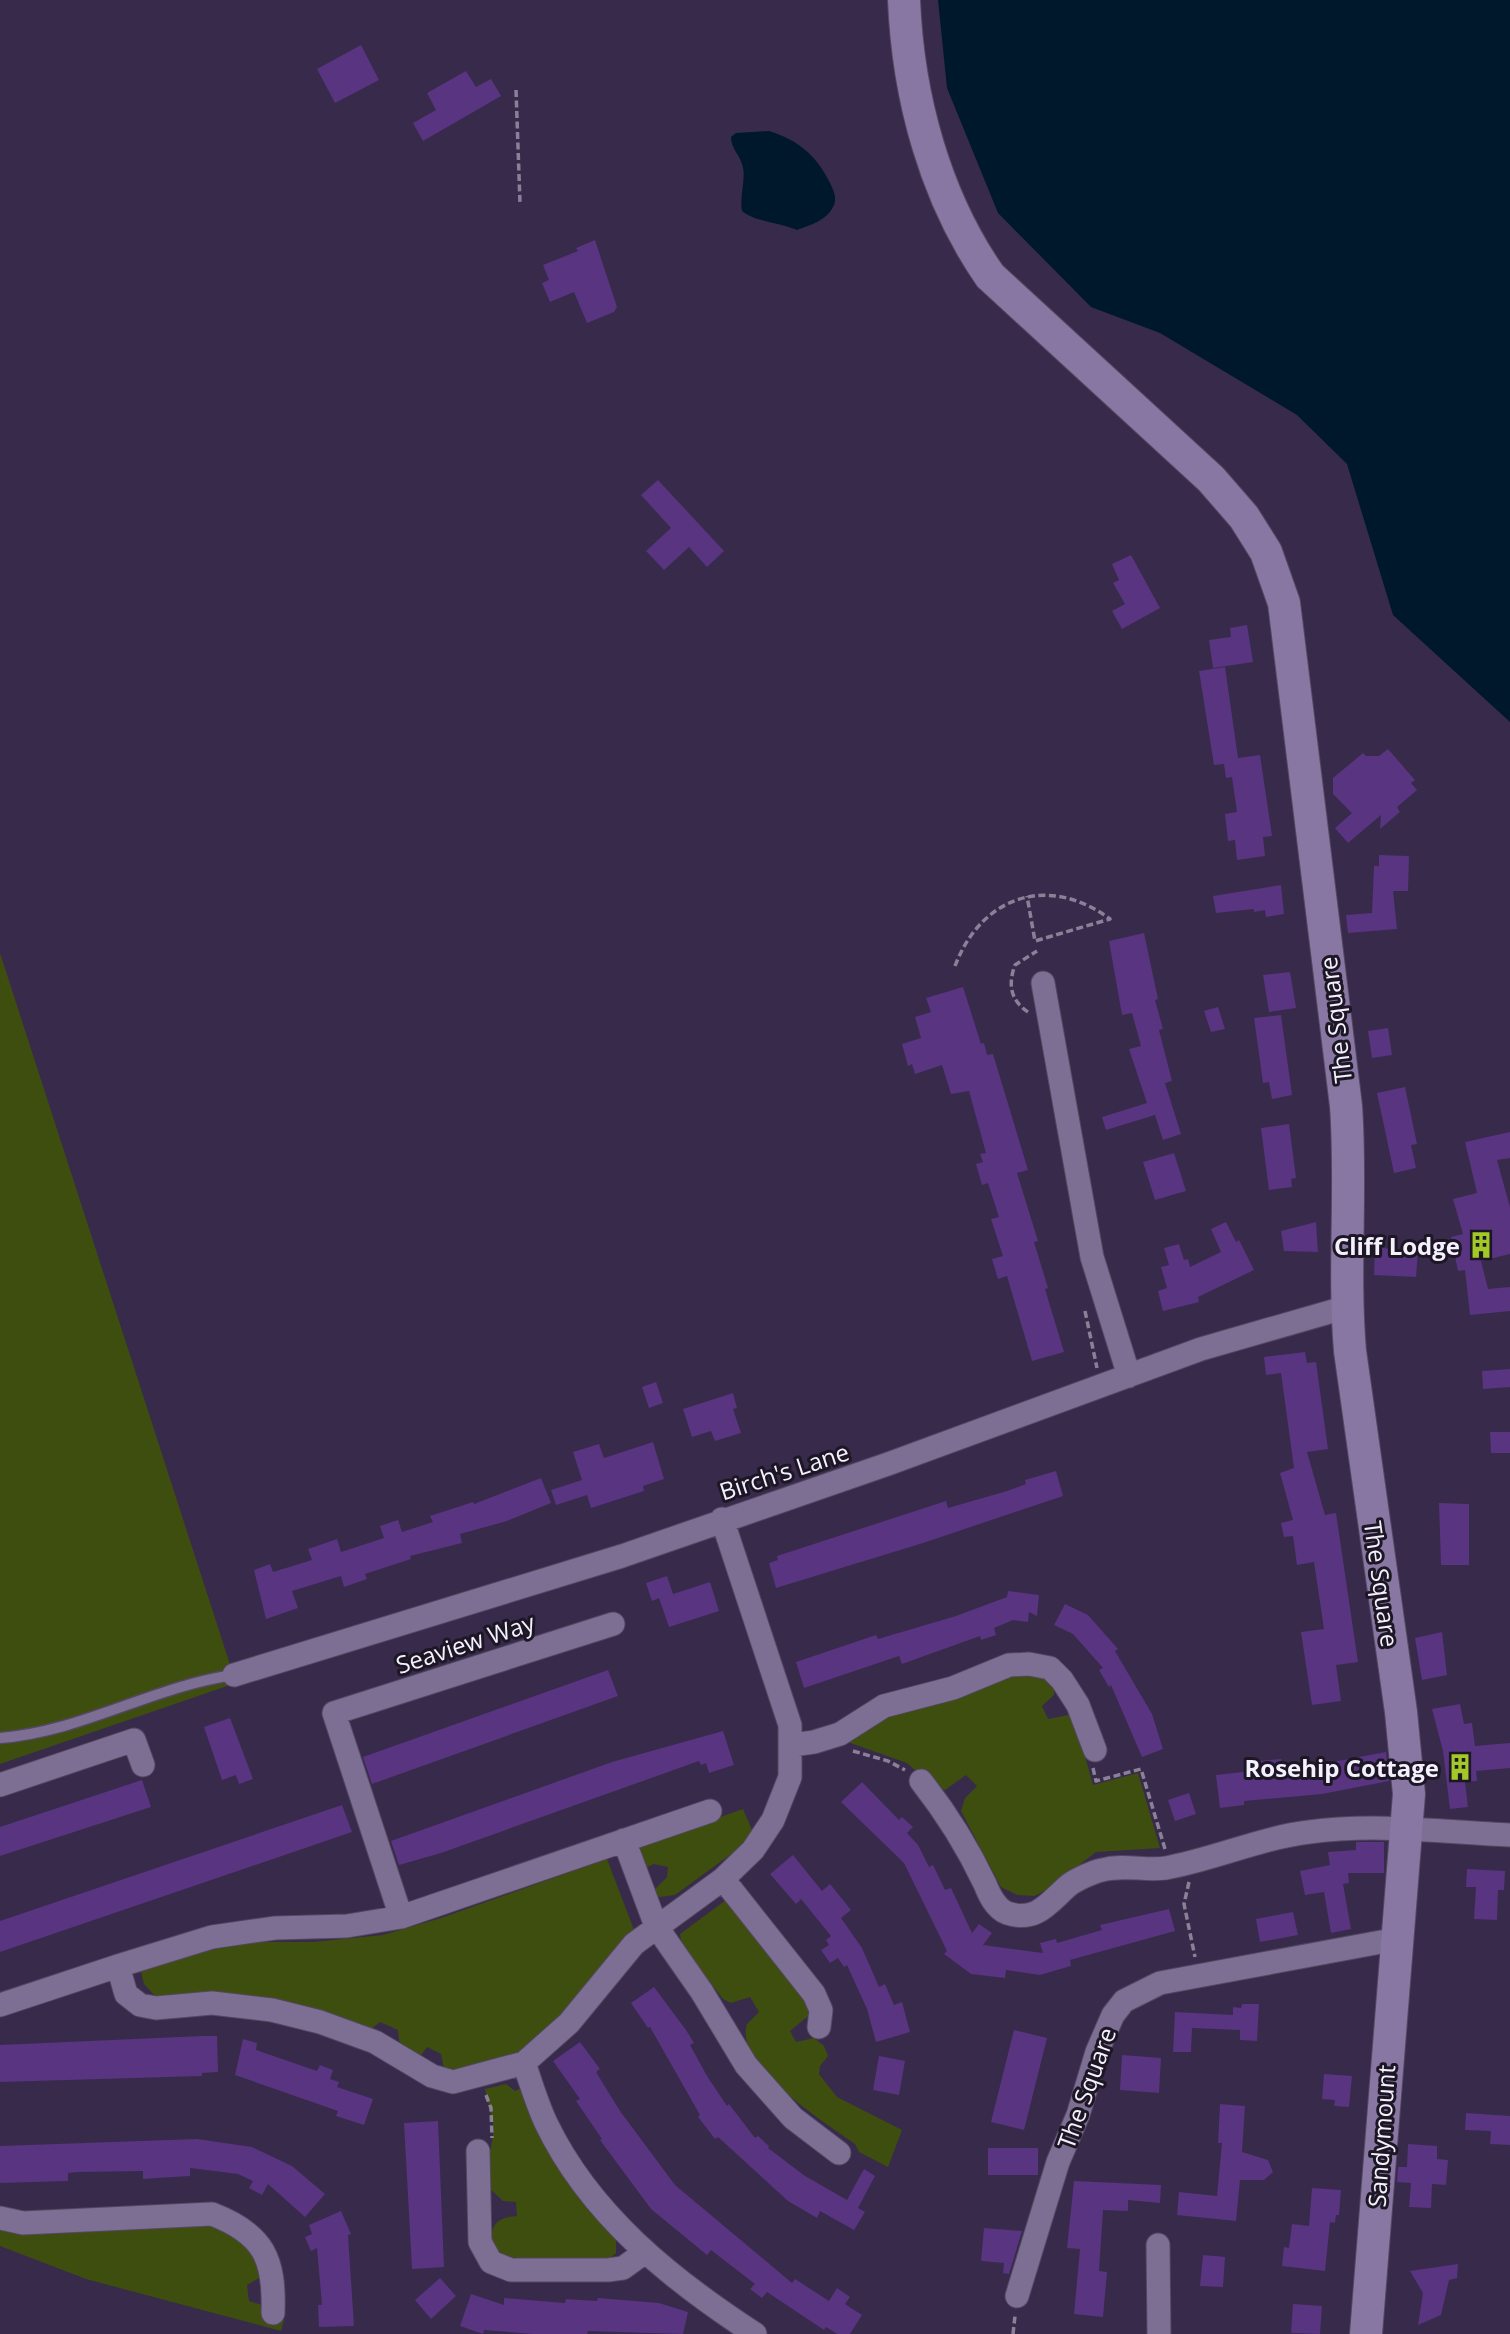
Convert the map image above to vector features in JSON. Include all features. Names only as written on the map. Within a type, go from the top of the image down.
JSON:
[{"type":"main road","name":"The Square","points":[[904,0],[919,110],[933,159],[965,239],[990,276],[1166,435],[1244,517],[1266,552],[1284,603],[1346,1106],[1350,1170],[1347,1307],[1359,1430],[1401,1712],[1409,1794],[1397,1939]]},
{"type":"main road","name":"Sandymount","points":[[1366,2334],[1397,1939]]},
{"type":"street","points":[[1043,983],[1092,1257],[1129,1376]]},
{"type":"street","name":"Birch's Lane","points":[[234,1675],[622,1556],[722,1519],[888,1464],[1211,1346],[1347,1307]]},
{"type":"street","points":[[118,1966],[126,1994],[140,2005],[156,2008],[212,2003],[284,2013],[375,2042],[432,2076],[453,2082],[524,2063],[569,2023],[634,1944],[723,1879],[752,1850],[774,1820],[790,1777],[793,1745],[790,1725],[722,1519]]},
{"type":"street","name":"Seaview Way","points":[[401,1917],[334,1713],[613,1624]]},
{"type":"street","points":[[793,1745],[840,1734],[884,1706],[953,1688],[1010,1665],[1029,1664],[1050,1668],[1062,1680],[1078,1705],[1095,1750]]},
{"type":"street","points":[[0,1785],[134,1741],[143,1765]]},
{"type":"street","points":[[921,1781],[953,1822],[992,1899],[1005,1912],[1029,1916],[1048,1908],[1070,1884],[1101,1870],[1182,1865],[1260,1841],[1308,1832],[1370,1826],[1510,1835]]},
{"type":"street","points":[[0,2005],[212,1937],[275,1928],[347,1926],[401,1917],[710,1811]]},
{"type":"street","points":[[624,1840],[656,1926],[702,1993],[746,2065],[793,2118],[839,2153]]},
{"type":"street","points":[[723,1879],[814,1994],[821,2010],[819,2027]]},
{"type":"street","name":"The Square","points":[[1017,2296],[1058,2162],[1113,2015],[1124,2001],[1160,1983],[1397,1939]]},
{"type":"street","points":[[524,2063],[547,2124],[582,2181],[645,2252],[703,2300],[755,2334]]},
{"type":"street","points":[[478,2151],[480,2242],[491,2262],[511,2270],[608,2270],[623,2268],[645,2252]]},
{"type":"street","points":[[0,2218],[23,2223],[212,2214],[238,2224],[257,2243],[271,2265],[273,2313]]},
{"type":"street","points":[[1158,2245],[1159,2334]]},
{"type":"lane","points":[[0,1738],[24,1736],[109,1712],[200,1679],[234,1675]]},
{"type":"path","points":[[516,90],[520,202]]},
{"type":"path","points":[[955,966],[966,942],[986,918],[1013,901],[1027,896],[1064,896],[1084,902],[1110,919],[1035,941],[1027,896]]},
{"type":"path","points":[[827,1737],[833,1748],[888,1761],[921,1781]]},
{"type":"path","points":[[1095,1750],[1090,1760],[1096,1781],[1141,1769],[1182,1865],[1184,1904],[1199,1975]]},
{"type":"path","points":[[478,2151],[488,2148],[492,2141],[491,2108],[483,2086]]},
{"type":"green space","points":[[0,953],[236,1683],[0,1764]]},
{"type":"green space","points":[[1013,1670],[1054,1681],[1054,1695],[1042,1706],[1048,1719],[1074,1714],[1091,1753],[1085,1756],[1093,1785],[1138,1773],[1160,1848],[1096,1852],[1047,1890],[1034,1896],[1017,1895],[1001,1887],[961,1811],[965,1798],[977,1786],[966,1775],[945,1790],[932,1786],[907,1763],[842,1740],[866,1722]]},
{"type":"green space","points":[[743,1809],[752,1830],[749,1841],[675,1895],[659,1897],[653,1891],[667,1877],[668,1867],[654,1864],[645,1868],[639,1852],[641,1845]]},
{"type":"green space","points":[[607,1859],[634,1930],[597,1979],[537,2038],[517,2054],[459,2073],[444,2069],[441,2054],[427,2047],[419,2058],[400,2048],[398,2030],[380,2022],[371,2029],[157,1998],[144,1984],[140,1968],[236,1942],[313,1942],[383,1935],[441,1918]]},
{"type":"green space","points":[[730,1897],[813,2012],[790,2031],[796,2042],[814,2038],[824,2046],[828,2056],[820,2066],[819,2074],[837,2097],[902,2130],[888,2167],[859,2152],[855,2144],[805,2108],[768,2075],[754,2057],[746,2040],[747,2024],[759,2012],[750,1997],[731,2003],[723,1999],[682,1945],[680,1934]]},
{"type":"green space","points":[[506,2084],[515,2091],[520,2089],[546,2143],[616,2236],[616,2253],[609,2259],[529,2260],[501,2253],[491,2247],[495,2224],[504,2218],[517,2216],[516,2202],[503,2201],[489,2188],[487,2157],[494,2128],[485,2089]]},
{"type":"green space","points":[[0,2224],[205,2225],[228,2232],[250,2247],[258,2265],[261,2277],[247,2285],[249,2301],[262,2305],[269,2315],[284,2320],[281,2331],[86,2279],[0,2246]]},
{"type":"water","points":[[938,0],[1510,0],[1510,722],[1393,615],[1347,464],[1297,415],[1160,333],[1091,307],[998,213],[947,88]]},
{"type":"water","points":[[769,131],[789,139],[812,156],[829,181],[834,194],[834,204],[826,216],[797,230],[747,215],[742,211],[743,169],[731,137],[736,133]]},
{"type":"building","points":[[361,45],[379,80],[335,103],[317,69]]},
{"type":"building","points":[[466,71],[476,87],[491,79],[501,96],[423,141],[413,123],[436,110],[427,93]]},
{"type":"building","points":[[595,240],[617,307],[614,312],[587,323],[574,292],[550,302],[542,283],[549,280],[543,265],[578,251],[576,248]]},
{"type":"building","points":[[658,480],[724,551],[707,567],[689,547],[664,570],[646,551],[671,528],[641,495]]},
{"type":"building","points":[[1131,555],[1160,608],[1122,629],[1112,611],[1125,604],[1113,583],[1119,580],[1112,564]]},
{"type":"building","points":[[1247,625],[1253,662],[1213,668],[1209,640],[1231,637],[1230,628]]},
{"type":"building","points":[[1225,667],[1238,758],[1260,755],[1272,836],[1263,837],[1265,856],[1237,860],[1235,840],[1228,841],[1225,814],[1237,812],[1232,777],[1226,778],[1224,764],[1214,765],[1199,671]]},
{"type":"building","points":[[1388,749],[1415,780],[1411,783],[1417,790],[1397,807],[1400,812],[1380,829],[1381,815],[1348,843],[1335,828],[1352,813],[1333,794],[1333,778],[1363,753],[1366,756],[1379,756]]},
{"type":"building","points":[[1379,855],[1409,856],[1408,891],[1393,891],[1397,929],[1348,933],[1346,915],[1372,913],[1374,866],[1379,866]]},
{"type":"building","points":[[1281,885],[1284,914],[1266,917],[1265,910],[1254,912],[1254,909],[1216,913],[1213,896]]},
{"type":"building","points":[[1144,933],[1158,999],[1155,1000],[1163,1029],[1159,1030],[1172,1081],[1165,1083],[1181,1134],[1163,1140],[1155,1115],[1106,1130],[1102,1117],[1147,1103],[1129,1049],[1141,1046],[1132,1013],[1122,1015],[1109,941]]},
{"type":"building","points":[[1290,972],[1296,1008],[1269,1012],[1263,975]]},
{"type":"building","points":[[963,987],[981,1044],[984,1043],[987,1055],[993,1054],[1028,1170],[1017,1173],[1038,1241],[1034,1242],[1048,1288],[1045,1289],[1064,1352],[1032,1361],[1007,1276],[998,1279],[992,1259],[1003,1256],[991,1219],[999,1217],[988,1183],[982,1185],[976,1164],[983,1162],[980,1154],[986,1153],[969,1091],[951,1094],[942,1065],[915,1074],[912,1064],[908,1066],[902,1044],[921,1038],[915,1017],[931,1012],[926,998]]},
{"type":"building","points":[[1218,1007],[1225,1029],[1211,1032],[1204,1011]]},
{"type":"building","points":[[1281,1015],[1292,1095],[1272,1099],[1269,1082],[1263,1083],[1254,1018]]},
{"type":"building","points":[[1388,1028],[1392,1055],[1372,1058],[1368,1031]]},
{"type":"building","points":[[1405,1087],[1417,1144],[1411,1145],[1416,1168],[1394,1173],[1377,1093]]},
{"type":"building","points":[[1289,1124],[1296,1178],[1291,1179],[1292,1187],[1269,1190],[1261,1128]]},
{"type":"building","points":[[1510,1132],[1510,1158],[1497,1160],[1510,1207],[1510,1254],[1481,1261],[1488,1289],[1510,1287],[1510,1311],[1470,1315],[1465,1270],[1458,1271],[1451,1237],[1463,1234],[1453,1199],[1477,1193],[1465,1142]]},
{"type":"building","points":[[1174,1153],[1186,1191],[1155,1200],[1143,1162]]},
{"type":"building","points":[[1226,1222],[1236,1242],[1239,1240],[1254,1270],[1198,1297],[1199,1302],[1163,1311],[1158,1291],[1167,1288],[1161,1267],[1169,1265],[1164,1248],[1179,1244],[1184,1260],[1188,1259],[1190,1267],[1221,1252],[1211,1229]]},
{"type":"building","points":[[1316,1222],[1318,1252],[1284,1251],[1281,1231]]},
{"type":"building","points":[[1375,1247],[1418,1252],[1416,1277],[1374,1275]]},
{"type":"building","points":[[1305,1352],[1307,1363],[1316,1362],[1328,1449],[1307,1452],[1325,1515],[1336,1513],[1358,1662],[1336,1665],[1341,1701],[1312,1705],[1301,1632],[1324,1629],[1314,1562],[1297,1565],[1293,1536],[1284,1537],[1281,1523],[1293,1520],[1280,1473],[1294,1468],[1281,1373],[1266,1375],[1264,1357]]},
{"type":"building","points":[[1510,1369],[1510,1387],[1483,1389],[1482,1371]]},
{"type":"building","points":[[656,1382],[663,1403],[649,1408],[642,1387]]},
{"type":"building","points":[[733,1393],[737,1408],[733,1409],[741,1433],[715,1441],[711,1431],[692,1437],[683,1409]]},
{"type":"building","points":[[1490,1432],[1510,1432],[1510,1453],[1491,1453]]},
{"type":"building","points":[[653,1442],[664,1479],[643,1486],[644,1491],[591,1508],[587,1495],[556,1505],[551,1490],[582,1480],[573,1452],[599,1444],[604,1458]]},
{"type":"building","points":[[1056,1471],[1063,1496],[776,1588],[769,1563],[778,1560],[777,1556],[946,1501],[948,1508],[1007,1491],[1026,1484],[1025,1480]]},
{"type":"building","points":[[541,1478],[551,1503],[507,1521],[460,1534],[462,1543],[410,1556],[411,1559],[365,1574],[367,1579],[344,1587],[341,1576],[292,1591],[298,1608],[266,1619],[254,1570],[270,1564],[273,1572],[312,1560],[308,1549],[337,1539],[341,1552],[384,1538],[380,1526],[398,1520],[402,1532],[433,1522],[430,1516],[473,1502],[474,1504]]},
{"type":"building","points":[[1439,1503],[1469,1504],[1469,1565],[1441,1565]]},
{"type":"building","points":[[667,1576],[673,1594],[710,1582],[719,1611],[669,1627],[659,1598],[652,1601],[646,1583]]},
{"type":"building","points":[[1008,1591],[1039,1595],[1037,1616],[1029,1612],[1028,1622],[1013,1620],[994,1628],[996,1635],[981,1640],[980,1636],[902,1664],[899,1656],[804,1688],[796,1662],[876,1635],[878,1639],[956,1616],[1007,1597]]},
{"type":"building","points":[[1065,1604],[1088,1615],[1118,1649],[1115,1651],[1152,1714],[1163,1749],[1142,1757],[1111,1685],[1109,1687],[1099,1670],[1103,1668],[1073,1634],[1054,1625]]},
{"type":"building","points":[[1442,1632],[1447,1675],[1422,1680],[1415,1638]]},
{"type":"building","points":[[608,1670],[618,1696],[372,1784],[363,1757]]},
{"type":"building","points":[[1460,1704],[1464,1724],[1472,1723],[1475,1746],[1510,1743],[1510,1768],[1476,1771],[1477,1781],[1465,1782],[1468,1807],[1450,1809],[1443,1751],[1432,1709]]},
{"type":"building","points":[[230,1718],[253,1779],[239,1784],[236,1775],[222,1780],[204,1727]]},
{"type":"building","points":[[723,1731],[734,1765],[709,1773],[706,1763],[701,1765],[699,1761],[441,1853],[399,1865],[391,1841],[612,1762]]},
{"type":"building","points":[[1386,1752],[1389,1781],[1322,1794],[1244,1801],[1244,1805],[1220,1808],[1216,1775],[1261,1770],[1260,1761],[1281,1759],[1283,1774],[1317,1770],[1317,1765]]},
{"type":"building","points":[[142,1780],[151,1807],[0,1856],[0,1827]]},
{"type":"building","points":[[862,1782],[899,1820],[902,1817],[913,1827],[907,1833],[918,1845],[929,1867],[933,1865],[945,1890],[951,1888],[972,1933],[979,1924],[992,1933],[983,1945],[1043,1953],[1040,1943],[1056,1939],[1057,1943],[1102,1930],[1100,1925],[1169,1909],[1175,1931],[1070,1960],[1071,1966],[1040,1975],[1006,1970],[1005,1978],[971,1974],[944,1954],[947,1951],[904,1863],[841,1802]]},
{"type":"building","points":[[1189,1793],[1196,1814],[1175,1821],[1168,1800]]},
{"type":"building","points":[[342,1805],[352,1832],[0,1952],[0,1921]]},
{"type":"building","points":[[1356,1842],[1384,1842],[1384,1873],[1348,1873],[1349,1883],[1343,1884],[1351,1929],[1331,1933],[1324,1892],[1305,1895],[1300,1871],[1330,1865],[1328,1852],[1356,1850]]},
{"type":"building","points":[[793,1855],[822,1891],[830,1884],[851,1910],[841,1918],[862,1948],[879,1987],[885,1984],[894,2005],[902,2002],[910,2032],[876,2042],[867,2009],[847,1965],[844,1967],[838,1958],[830,1963],[821,1950],[829,1945],[826,1940],[831,1936],[801,1899],[796,1904],[770,1874]]},
{"type":"building","points":[[1467,1869],[1505,1871],[1504,1890],[1498,1890],[1497,1920],[1474,1919],[1476,1887],[1466,1887]]},
{"type":"building","points":[[1293,1912],[1298,1935],[1260,1942],[1256,1919]]},
{"type":"building","points":[[654,1987],[694,2043],[690,2045],[727,2106],[729,2104],[755,2138],[758,2136],[768,2148],[805,2176],[847,2200],[864,2169],[875,2176],[858,2208],[865,2212],[854,2230],[820,2211],[817,2218],[788,2201],[718,2137],[715,2139],[698,2117],[700,2115],[650,2027],[648,2028],[631,2003]]},
{"type":"building","points":[[1242,2004],[1259,2004],[1257,2041],[1240,2040],[1240,2030],[1192,2028],[1191,2052],[1173,2052],[1175,2012],[1233,2015],[1233,2007],[1241,2008]]},
{"type":"building","points":[[1014,2030],[1047,2038],[1024,2130],[991,2122]]},
{"type":"building","points":[[217,2036],[218,2072],[202,2073],[202,2076],[0,2082],[0,2045]]},
{"type":"building","points":[[243,2039],[257,2043],[256,2050],[317,2071],[320,2065],[333,2070],[330,2079],[339,2082],[337,2087],[373,2099],[364,2125],[336,2116],[338,2111],[235,2075]]},
{"type":"building","points":[[580,2042],[600,2069],[596,2072],[620,2111],[675,2185],[792,2283],[795,2279],[829,2301],[837,2288],[850,2297],[845,2304],[862,2315],[850,2334],[837,2334],[826,2327],[824,2330],[767,2292],[762,2298],[750,2289],[755,2284],[711,2250],[707,2255],[651,2209],[600,2140],[602,2139],[576,2101],[580,2099],[553,2061]]},
{"type":"building","points":[[1122,2055],[1161,2058],[1159,2093],[1120,2090]]},
{"type":"building","points":[[879,2056],[905,2061],[899,2095],[873,2090]]},
{"type":"building","points":[[1324,2074],[1352,2076],[1349,2107],[1334,2106],[1335,2100],[1322,2099]]},
{"type":"building","points":[[1220,2104],[1245,2106],[1242,2152],[1268,2160],[1273,2172],[1264,2180],[1240,2180],[1236,2221],[1177,2215],[1179,2192],[1217,2196],[1222,2143],[1218,2143]]},
{"type":"building","points":[[1466,2113],[1510,2116],[1510,2145],[1490,2144],[1491,2131],[1465,2130]]},
{"type":"building","points":[[438,2121],[444,2267],[412,2269],[404,2123]]},
{"type":"building","points":[[197,2139],[252,2147],[292,2166],[325,2194],[305,2217],[268,2184],[262,2195],[249,2188],[253,2181],[238,2174],[190,2168],[190,2176],[143,2179],[143,2171],[78,2172],[68,2173],[68,2181],[0,2183],[0,2146]]},
{"type":"building","points":[[1408,2144],[1437,2146],[1437,2159],[1448,2160],[1446,2185],[1432,2184],[1431,2208],[1409,2207],[1411,2183],[1397,2182],[1398,2167],[1407,2167]]},
{"type":"building","points":[[988,2148],[1038,2148],[1038,2175],[988,2175]]},
{"type":"building","points":[[1074,2181],[1161,2185],[1160,2203],[1128,2200],[1128,2211],[1103,2210],[1099,2271],[1107,2272],[1103,2317],[1074,2314],[1080,2249],[1067,2248]]},
{"type":"building","points":[[1312,2188],[1341,2190],[1339,2215],[1336,2215],[1335,2223],[1330,2222],[1325,2271],[1282,2266],[1284,2247],[1289,2248],[1292,2224],[1309,2226]]},
{"type":"building","points":[[341,2211],[351,2234],[348,2235],[354,2326],[319,2327],[318,2305],[322,2305],[317,2248],[311,2251],[305,2237],[312,2234],[309,2225]]},
{"type":"building","points":[[984,2228],[1022,2231],[1009,2274],[1003,2273],[1004,2263],[981,2261]]},
{"type":"building","points":[[1203,2255],[1225,2257],[1223,2287],[1200,2286]]},
{"type":"building","points":[[1458,2264],[1457,2278],[1449,2280],[1441,2315],[1418,2325],[1423,2293],[1410,2271]]},
{"type":"building","points":[[440,2278],[456,2296],[431,2319],[415,2300]]},
{"type":"building","points":[[471,2294],[504,2305],[504,2298],[565,2303],[566,2299],[597,2301],[598,2298],[659,2303],[688,2312],[683,2334],[588,2331],[587,2334],[533,2334],[484,2330],[483,2334],[460,2326]]},
{"type":"building","points":[[1293,2304],[1322,2306],[1320,2334],[1291,2333]]},
{"type":"place","name":"Cliff Lodge","points":[[1481,1245]]},
{"type":"place","name":"Rosehip Cottage","points":[[1460,1767]]}]
